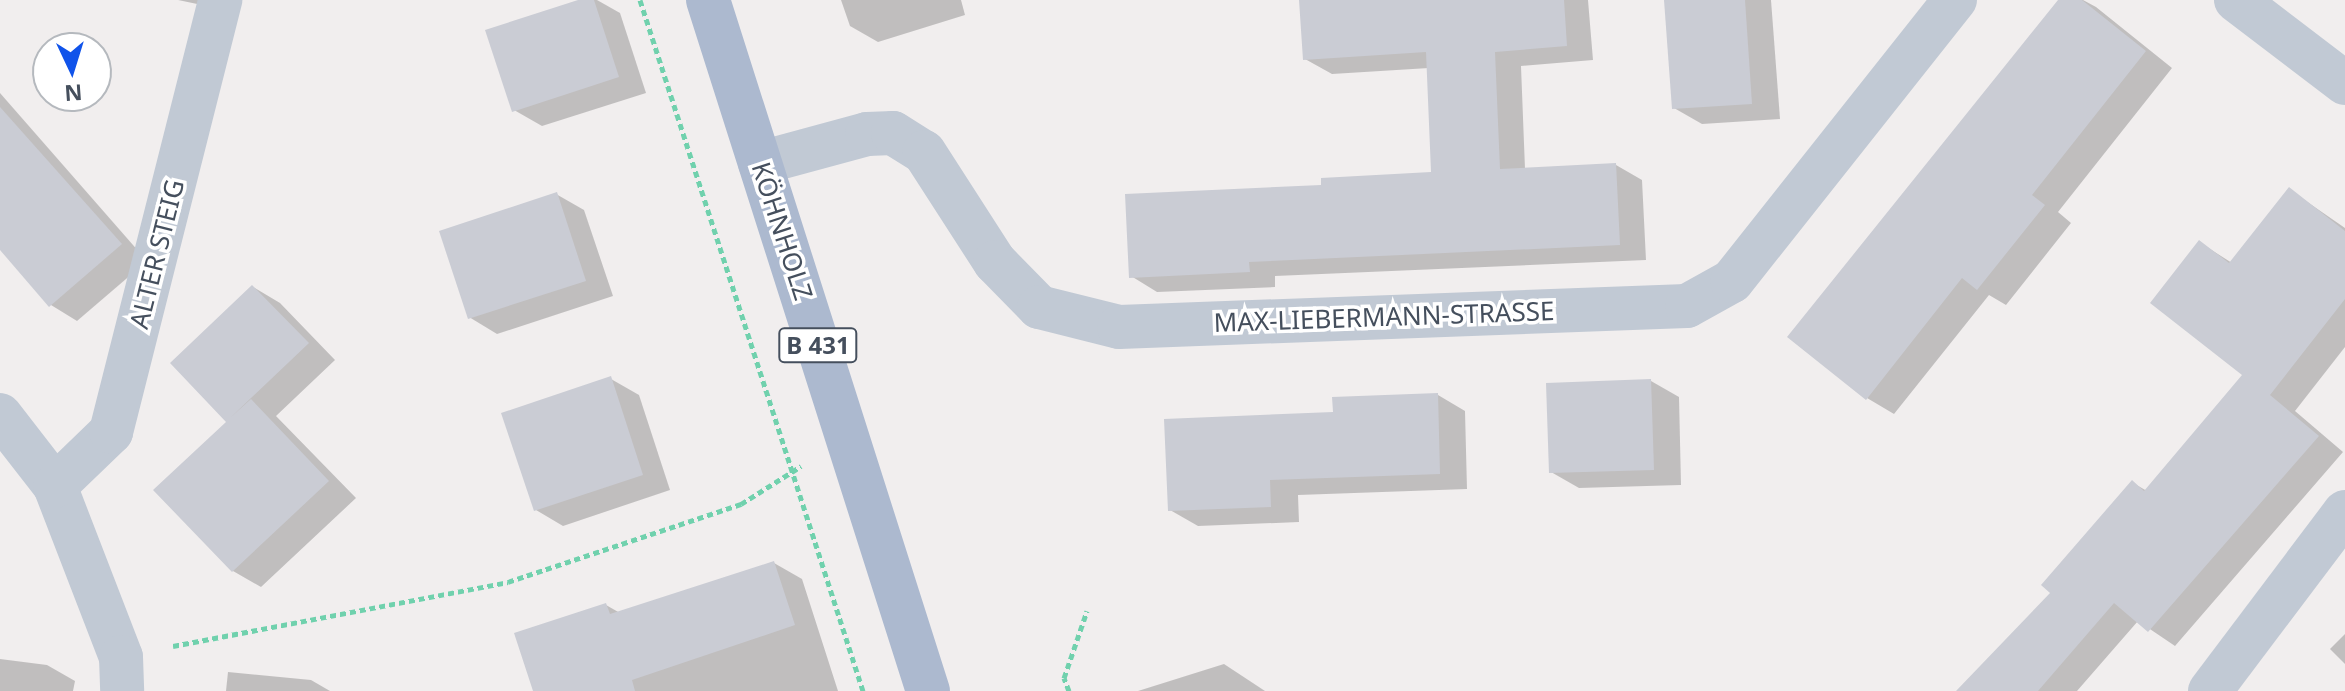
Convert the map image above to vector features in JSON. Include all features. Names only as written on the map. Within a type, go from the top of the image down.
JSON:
[{"type":"main road","name":"KÖHNHOLZ","points":[[708,0],[928,691]]},
{"type":"street","name":"ALTER STEIG","points":[[55,486],[111,432],[220,0]]},
{"type":"street","name":"MAX-LIEBERMANN-STRASSE","points":[[760,163],[867,134],[893,133],[924,152],[995,262],[1039,307],[1119,327],[1687,306],[1732,281],[1955,0]]},
{"type":"street","points":[[2236,0],[2345,83]]},
{"type":"street","points":[[0,415],[55,486],[121,674]]},
{"type":"street","points":[[2210,691],[2345,512]]},
{"type":"path","points":[[640,0],[863,691]]},
{"type":"path","points":[[121,674],[508,582],[741,504],[847,435]]},
{"type":"path","points":[[1069,691],[1064,678],[1087,611]]},
{"type":"building","points":[[578,0],[594,0],[619,77],[512,112],[485,30]]},
{"type":"building","points":[[1299,0],[1564,0],[1567,46],[1495,52],[1500,169],[1616,163],[1620,245],[1249,262],[1250,272],[1129,278],[1125,194],[1321,185],[1321,178],[1431,172],[1426,52],[1303,60]]},
{"type":"building","points":[[1664,0],[1745,0],[1752,104],[1672,109]]},
{"type":"building","points":[[2058,0],[2082,0],[2146,51],[2032,195],[2045,205],[1977,290],[1962,278],[1866,400],[1787,337]]},
{"type":"building","points":[[0,107],[122,244],[49,307],[0,250]]},
{"type":"building","points":[[2289,187],[2345,231],[2345,299],[2270,395],[2319,436],[2148,632],[2114,603],[2038,691],[1956,691],[2050,593],[2041,585],[2132,480],[2144,491],[2242,375],[2150,303],[2199,240],[2229,263]]},
{"type":"building","points":[[557,192],[586,281],[468,319],[439,231]]},
{"type":"building","points":[[252,285],[309,343],[230,418],[251,399],[329,481],[232,572],[153,490],[226,422],[170,363]]},
{"type":"building","points":[[611,376],[643,475],[534,511],[501,413]]},
{"type":"building","points":[[1651,379],[1654,470],[1549,473],[1546,383]]},
{"type":"building","points":[[1438,393],[1440,474],[1270,480],[1271,507],[1168,511],[1164,419],[1333,412],[1332,397]]},
{"type":"building","points":[[774,561],[795,625],[632,680],[635,691],[533,691],[514,633],[606,603],[610,614]]}]
